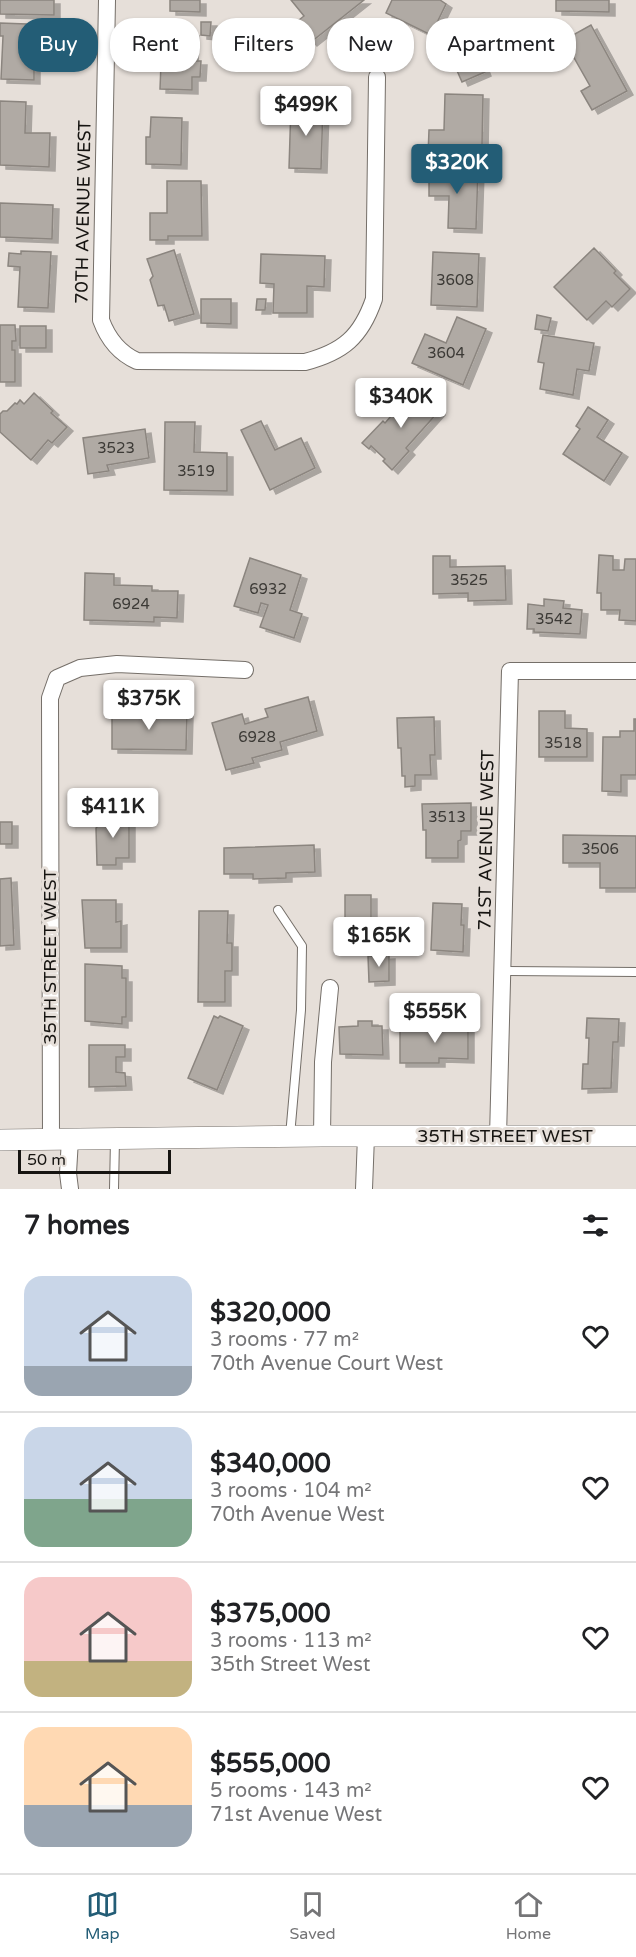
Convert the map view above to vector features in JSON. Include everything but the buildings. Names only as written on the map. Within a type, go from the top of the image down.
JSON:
[{"type":"street","name":"70TH AVENUE WEST","points":[[107,0],[101,320],[105,333],[114,344],[125,356],[137,361],[304,362],[324,357],[342,348],[356,334],[367,318],[374,299],[377,77]]},
{"type":"street","name":"35TH STREET WEST","points":[[60,1139],[50,698],[57,678],[80,668],[117,664],[245,670]]},
{"type":"street","name":"71ST AVENUE WEST","points":[[498,1137],[510,670],[636,671]]},
{"type":"street","points":[[322,1136],[323,1062],[330,988]]},
{"type":"street","name":"35TH STREET WEST","points":[[0,1140],[290,1136],[636,1137]]},
{"type":"street","points":[[364,1189],[366,1136]]},
{"type":"street","points":[[60,1139],[70,1189]]},
{"type":"lane","points":[[278,910],[302,946],[301,1010],[290,1136]]},
{"type":"lane","points":[[502,971],[636,972]]},
{"type":"lane","points":[[114,1189],[115,1139]]}]
